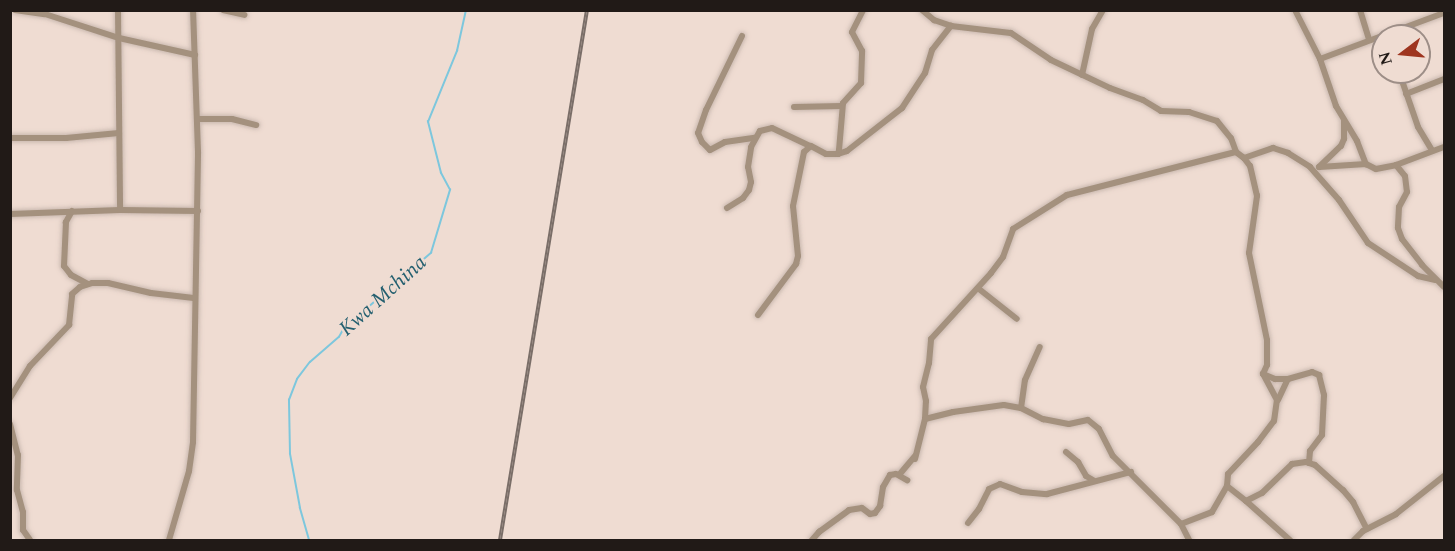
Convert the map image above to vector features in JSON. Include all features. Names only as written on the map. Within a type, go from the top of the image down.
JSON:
[{"type":"street","points":[[15,10],[45,12],[118,38],[195,55]]},
{"type":"street","points":[[118,10],[120,210]]},
{"type":"street","points":[[168,540],[189,471],[193,442],[194,298],[198,211],[193,10]]},
{"type":"street","points":[[223,10],[244,15]]},
{"type":"street","points":[[838,154],[842,106],[845,99],[861,83],[862,51],[852,32],[863,10]]},
{"type":"street","points":[[922,10],[934,20],[951,26],[1011,33],[1043,56],[1143,100],[1161,111],[1189,112],[1217,121],[1231,138],[1236,152],[1250,166],[1257,196],[1249,253],[1267,340],[1267,365],[1263,374]]},
{"type":"street","points":[[1082,75],[1092,29],[1103,10]]},
{"type":"street","points":[[1295,10],[1320,59],[1331,96],[1366,164]]},
{"type":"street","points":[[1320,59],[1369,39],[1360,10]]},
{"type":"street","points":[[1417,24],[1444,14]]},
{"type":"street","points":[[727,208],[743,198],[749,190],[751,181],[748,166],[755,138],[763,130],[771,128],[826,154],[847,152],[902,108],[925,73],[932,50],[951,26]]},
{"type":"street","points":[[742,36],[708,105],[698,133],[702,142],[710,150],[725,142],[755,138]]},
{"type":"street","points":[[1406,94],[1444,79]]},
{"type":"street","points":[[1403,84],[1418,127],[1432,150]]},
{"type":"street","points":[[794,107],[842,106]]},
{"type":"street","points":[[1319,167],[1341,146],[1344,139],[1344,118]]},
{"type":"street","points":[[197,119],[232,119],[256,125]]},
{"type":"street","points":[[10,138],[66,138],[120,133]]},
{"type":"street","points":[[758,315],[796,264],[798,256],[794,202],[802,155],[810,146]]},
{"type":"street","points":[[1310,167],[1366,164],[1376,169],[1396,165],[1444,147]]},
{"type":"street","points":[[1244,158],[1263,150],[1280,149],[1310,167],[1339,200],[1368,243],[1418,276],[1436,280]]},
{"type":"street","points":[[899,475],[915,457],[925,419],[927,410],[923,387],[929,363],[931,339],[979,288],[1003,257],[1012,231],[1057,199],[1236,152]]},
{"type":"street","points":[[1396,165],[1405,176],[1407,184],[1407,192],[1399,207],[1398,228],[1409,248],[1444,287]]},
{"type":"street","points":[[10,214],[120,210],[198,211]]},
{"type":"street","points":[[72,211],[66,222],[64,266],[71,275],[88,284]]},
{"type":"street","points":[[10,401],[30,366],[69,325],[73,292],[88,284],[108,283],[151,293],[194,298]]},
{"type":"street","points":[[979,288],[1017,319]]},
{"type":"street","points":[[1021,408],[1025,380],[1040,347]]},
{"type":"street","points":[[1263,374],[1275,379],[1288,379],[1312,372],[1319,375],[1323,383],[1322,435],[1310,451],[1309,463]]},
{"type":"street","points":[[1263,374],[1277,400]]},
{"type":"street","points":[[1181,524],[1212,513],[1227,486],[1228,474],[1274,421],[1277,400],[1288,379]]},
{"type":"street","points":[[925,419],[990,406],[1021,408],[1043,419],[1069,424],[1088,420],[1099,429],[1113,456],[1181,524],[1189,540]]},
{"type":"street","points":[[10,424],[18,455],[17,490],[23,512],[23,530],[30,540]]},
{"type":"street","points":[[1066,452],[1078,462],[1087,477],[1094,480]]},
{"type":"street","points":[[1246,501],[1262,493],[1292,464],[1309,463],[1343,490],[1353,502],[1367,529]]},
{"type":"street","points":[[968,523],[979,509],[989,489],[1000,484],[1022,492],[1047,494],[1131,472]]},
{"type":"street","points":[[812,540],[819,532],[849,510],[862,508],[870,514],[875,513],[880,506],[886,479],[893,473],[908,480]]},
{"type":"street","points":[[1354,540],[1367,529],[1396,514],[1444,476]]},
{"type":"street","points":[[1227,486],[1290,540]]},
{"type":"waterway","name":"Kwa Mchina","points":[[309,540],[300,508],[290,454],[289,400],[297,379],[310,362],[339,337],[344,328],[431,253],[450,190],[441,173],[428,122],[457,51],[466,10]]},
{"type":"railway","points":[[500,540],[587,10]]}]
